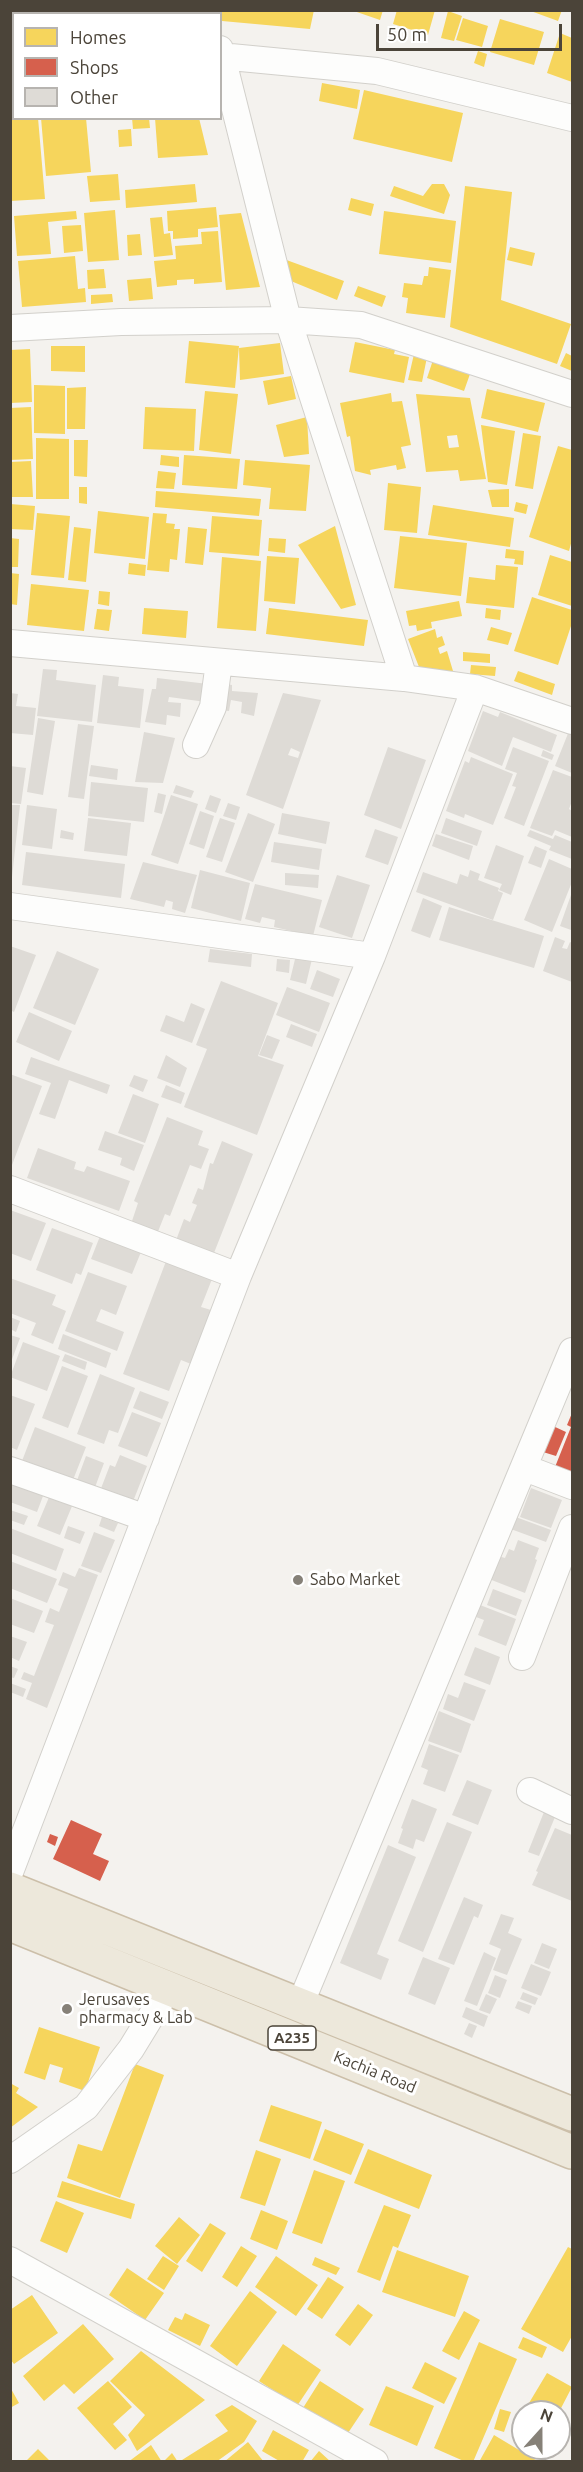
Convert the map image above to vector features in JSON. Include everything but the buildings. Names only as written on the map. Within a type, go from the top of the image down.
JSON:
[{"type":"highway","name":"A235","points":[[10,1889],[573,2114]]},
{"type":"highway","name":"Kachia Road","points":[[10,1924],[573,2152]]},
{"type":"street","points":[[222,54],[377,72],[573,118]]},
{"type":"street","points":[[222,58],[288,320],[404,678]]},
{"type":"street","points":[[10,328],[121,322],[288,320],[361,325],[573,394]]},
{"type":"street","points":[[10,643],[404,678],[476,688],[573,722]]},
{"type":"street","points":[[196,745],[213,707],[219,662]]},
{"type":"street","points":[[10,1872],[238,1276],[372,956],[476,688]]},
{"type":"street","points":[[10,906],[372,956]]},
{"type":"street","points":[[10,1189],[238,1276]]},
{"type":"street","points":[[300,2005],[573,1350]]},
{"type":"street","points":[[525,1468],[573,1486]]},
{"type":"street","points":[[10,1470],[146,1518]]},
{"type":"street","points":[[522,1657],[573,1528]]},
{"type":"street","points":[[530,1791],[573,1811]]},
{"type":"street","points":[[10,2160],[86,2106],[131,2049],[169,1988]]},
{"type":"street","points":[[10,2260],[375,2462]]},
{"type":"place","name":"Sabo Market","points":[[298,1580]]},
{"type":"place","name":"Jerusaves pharmacy & Lab","points":[[67,2009]]}]
